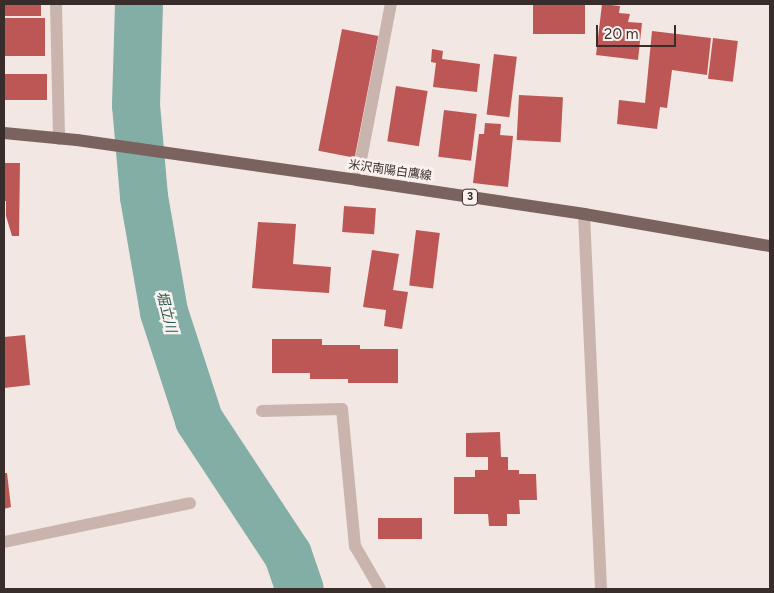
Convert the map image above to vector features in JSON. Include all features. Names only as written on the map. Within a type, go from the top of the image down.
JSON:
[{"type":"main road","name":"米沢南陽白鷹線","points":[[4,133],[77,140],[357,180],[584,214],[770,246]]},
{"type":"street","points":[[56,4],[58,138]]},
{"type":"street","points":[[357,180],[391,4]]},
{"type":"street","points":[[584,214],[601,589]]},
{"type":"street","points":[[262,411],[342,409],[355,546],[380,589]]},
{"type":"street","points":[[4,542],[190,503]]},
{"type":"building","points":[[4,4],[41,4],[41,16],[4,16]]},
{"type":"building","points":[[533,4],[585,4],[585,34],[533,34]]},
{"type":"building","points":[[602,4],[620,6],[619,13],[630,14],[628,22],[642,23],[638,60],[596,55]]},
{"type":"building","points":[[4,18],[45,18],[45,56],[4,56]]},
{"type":"building","points":[[342,29],[378,36],[355,158],[318,151]]},
{"type":"building","points":[[652,31],[711,38],[707,75],[672,70],[667,108],[660,107],[657,129],[617,124],[619,100],[645,103]]},
{"type":"building","points":[[713,38],[738,41],[733,82],[708,79]]},
{"type":"building","points":[[432,49],[443,51],[442,59],[480,64],[477,92],[433,87],[436,63],[431,62]]},
{"type":"building","points":[[494,54],[517,57],[509,117],[487,115]]},
{"type":"building","points":[[4,74],[47,74],[47,100],[4,100]]},
{"type":"building","points":[[396,86],[428,91],[419,146],[387,141]]},
{"type":"building","points":[[519,95],[563,97],[561,142],[517,140]]},
{"type":"building","points":[[444,110],[477,114],[471,161],[438,157]]},
{"type":"building","points":[[485,123],[501,124],[500,135],[513,136],[508,187],[473,183],[479,134],[484,134]]},
{"type":"building","points":[[4,163],[20,163],[19,236],[12,236],[6,216]]},
{"type":"building","points":[[344,206],[376,208],[374,234],[342,232]]},
{"type":"building","points":[[258,222],[296,224],[293,264],[331,267],[329,293],[252,288]]},
{"type":"building","points":[[416,230],[440,233],[433,289],[409,286]]},
{"type":"building","points":[[372,250],[399,254],[393,290],[408,292],[402,329],[384,326],[386,310],[363,307]]},
{"type":"building","points":[[25,335],[30,385],[4,388],[4,337]]},
{"type":"building","points":[[272,339],[322,339],[322,345],[360,345],[360,349],[398,349],[398,383],[348,383],[348,379],[310,379],[310,373],[272,373]]},
{"type":"building","points":[[500,432],[501,457],[508,457],[508,470],[519,470],[519,474],[536,474],[537,500],[519,500],[520,514],[507,514],[507,526],[489,526],[488,514],[454,514],[454,477],[475,477],[475,470],[488,470],[488,457],[466,457],[466,433]]},
{"type":"building","points":[[4,473],[7,473],[11,507],[4,509]]},
{"type":"building","points":[[378,518],[422,518],[422,539],[378,539]]},
{"type":"waterway","name":"堀立川","points":[[139,4],[136,105],[144,197],[164,312],[199,420],[288,555],[300,589]]}]
